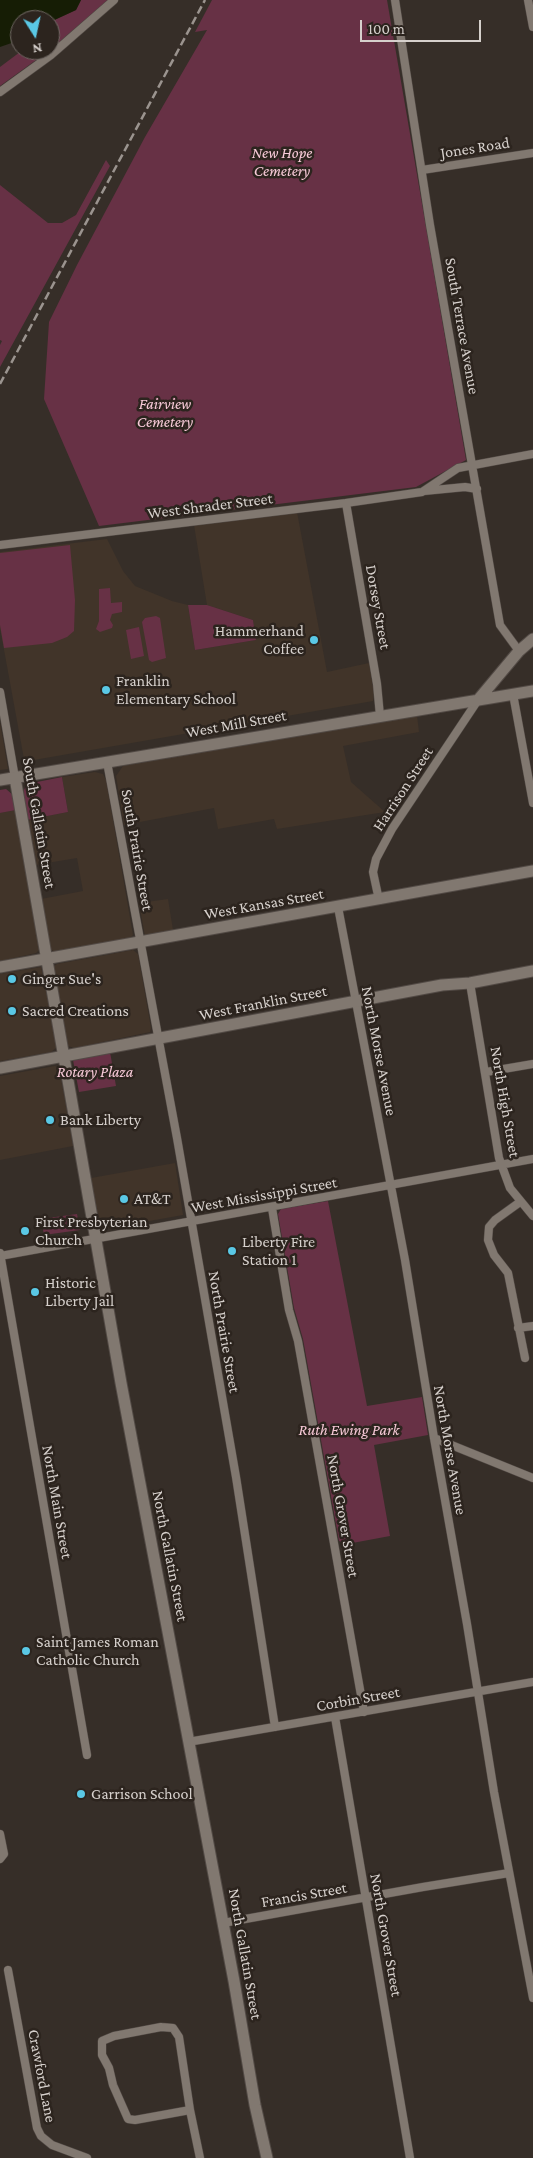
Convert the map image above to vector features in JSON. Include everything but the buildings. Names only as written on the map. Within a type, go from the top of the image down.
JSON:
[{"type":"street","points":[[0,92],[51,55],[114,0]]},
{"type":"street","name":"South Terrace Avenue","points":[[394,0],[500,625],[519,651]]},
{"type":"street","points":[[528,0],[533,27]]},
{"type":"street","name":"Jones Road","points":[[422,170],[533,153]]},
{"type":"street","name":"West Shrader Street","points":[[422,492],[458,468],[533,454]]},
{"type":"street","name":"West Shrader Street","points":[[0,545],[346,504],[422,492],[465,487],[476,489]]},
{"type":"street","name":"Dorsey Street","points":[[346,504],[377,684],[380,716]]},
{"type":"street","points":[[478,700],[519,651],[533,639]]},
{"type":"street","name":"West Mill Street","points":[[0,780],[533,691]]},
{"type":"street","name":"South Gallatin Street","points":[[0,692],[47,959]]},
{"type":"street","points":[[513,694],[533,803]]},
{"type":"street","name":"Harrison Street","points":[[379,900],[373,872],[376,859],[397,821],[478,700]]},
{"type":"street","name":"South Prairie Street","points":[[107,762],[140,943]]},
{"type":"street","name":"West Kansas Street","points":[[0,967],[533,871]]},
{"type":"street","name":"North Morse Avenue","points":[[338,907],[391,1186],[509,1873],[533,1998]]},
{"type":"street","name":"North Prairie Street","points":[[140,943],[238,1486],[275,1727]]},
{"type":"street","name":"North Gallatin Street","points":[[47,959],[122,1391],[223,1924],[255,2105],[267,2158]]},
{"type":"street","name":"West Franklin Street","points":[[0,1068],[442,985],[470,983],[533,971]]},
{"type":"street","name":"North High Street","points":[[470,983],[501,1165],[505,1179],[520,1202],[533,1216]]},
{"type":"street","points":[[486,1072],[533,1064]]},
{"type":"street","name":"West Mississippi Street","points":[[0,1255],[533,1160]]},
{"type":"street","points":[[520,1202],[495,1220],[489,1227],[488,1240],[494,1256],[508,1274],[525,1358]]},
{"type":"street","name":"North Grover Street","points":[[272,1208],[289,1310],[298,1341],[364,1712]]},
{"type":"street","name":"North Main Street","points":[[0,1255],[87,1755]]},
{"type":"street","points":[[518,1328],[533,1326]]},
{"type":"street","points":[[434,1438],[533,1478]]},
{"type":"street","name":"Corbin Street","points":[[188,1742],[533,1682]]},
{"type":"street","name":"North Grover Street","points":[[335,1717],[410,2158]]},
{"type":"street","points":[[0,1834],[2,1858]]},
{"type":"street","name":"Francis Street","points":[[223,1924],[509,1873]]},
{"type":"street","name":"Crawford Lane","points":[[8,1970],[37,2128],[41,2136],[52,2145],[87,2158]]},
{"type":"street","points":[[190,2110],[135,2120],[128,2119],[113,2085],[109,2068],[102,2055],[102,2041],[114,2036],[161,2027],[173,2028],[179,2037],[190,2110],[200,2158]]},
{"type":"shaded area","points":[[0,0],[81,0],[76,10],[60,17],[60,10],[10,10],[10,44],[0,47]]},
{"type":"shaded area","points":[[297,512],[327,672],[369,663],[374,693],[373,701],[28,761],[24,759],[0,628],[0,552],[107,539],[123,571],[135,586],[172,601],[188,605],[195,650],[256,640],[253,620],[207,605],[194,525]]},
{"type":"shaded area","points":[[417,715],[419,732],[343,746],[351,782],[385,812],[277,829],[274,819],[218,829],[214,808],[124,825],[116,776],[123,766]]},
{"type":"shaded area","points":[[0,723],[8,769],[0,770]]},
{"type":"shaded area","points":[[95,772],[103,774],[106,780],[133,935],[130,938],[54,952],[49,947],[41,899],[83,891],[77,858],[35,865],[27,820],[68,812],[62,777]]},
{"type":"shaded area","points":[[16,810],[40,949],[36,953],[0,961],[0,813]]},
{"type":"shaded area","points":[[168,899],[173,930],[145,936],[139,903]]},
{"type":"shaded area","points":[[133,950],[138,954],[151,1028],[150,1032],[74,1048],[68,1046],[53,967],[57,964]]},
{"type":"shaded area","points":[[41,967],[57,1047],[51,1052],[0,1061],[0,974]]},
{"type":"shaded area","points":[[55,1066],[59,1068],[73,1146],[0,1160],[0,1076]]},
{"type":"shaded area","points":[[175,1163],[183,1215],[104,1229],[100,1228],[91,1178]]},
{"type":"green space","points":[[81,0],[108,0],[60,41],[60,17],[76,10]]},
{"type":"green space","points":[[212,0],[387,0],[466,460],[416,487],[99,526],[44,399],[49,322],[145,137],[207,30],[195,32]]},
{"type":"green space","points":[[10,60],[36,60],[0,86],[0,67]]},
{"type":"green space","points":[[106,160],[110,166],[0,367],[0,345],[2,341],[0,340],[0,185],[48,223],[62,223],[76,215]]},
{"type":"green space","points":[[70,545],[75,600],[74,631],[67,637],[52,643],[4,648],[0,625],[0,553]]},
{"type":"green space","points":[[110,588],[111,603],[122,602],[122,612],[112,614],[110,620],[113,625],[112,628],[100,632],[96,629],[99,621],[99,589]]},
{"type":"green space","points":[[188,605],[207,605],[253,620],[256,640],[195,650]]},
{"type":"green space","points":[[156,616],[160,618],[166,658],[152,662],[149,660],[142,622],[145,618]]},
{"type":"green space","points":[[139,627],[144,656],[131,659],[126,630]]},
{"type":"green space","points":[[62,777],[68,812],[27,820],[23,792],[26,786]]},
{"type":"green space","points":[[6,789],[13,795],[16,810],[0,813],[0,790]]},
{"type":"green space","name":"Rotary Plaza","points":[[110,1052],[116,1086],[79,1092],[73,1060]]},
{"type":"green space","name":"Ruth Ewing Park","points":[[328,1201],[367,1406],[422,1397],[428,1435],[374,1445],[390,1536],[347,1544],[339,1541],[303,1339],[294,1308],[278,1214],[281,1209]]},
{"type":"green space","points":[[77,1214],[80,1230],[44,1235],[41,1219]]},
{"type":"railway","points":[[0,384],[205,0]]},
{"type":"place","name":"Hammerhand Coffee","points":[[314,640]]},
{"type":"place","name":"Franklin Elementary School","points":[[106,690]]},
{"type":"place","name":"Ginger Sue's","points":[[12,979]]},
{"type":"place","name":"Sacred Creations","points":[[12,1011]]},
{"type":"place","name":"Bank Liberty","points":[[50,1120]]},
{"type":"place","name":"AT&T","points":[[124,1199]]},
{"type":"place","name":"First Presbyterian Church","points":[[25,1231]]},
{"type":"place","name":"Liberty Fire Station 1","points":[[232,1251]]},
{"type":"place","name":"Historic Liberty Jail","points":[[35,1292]]},
{"type":"place","name":"Saint James Roman Catholic Church","points":[[26,1651]]},
{"type":"place","name":"Garrison School","points":[[81,1794]]},
{"type":"park label","name":"New Hope Cemetery","points":[[282,162]]},
{"type":"park label","name":"Fairview Cemetery","points":[[165,413]]}]
